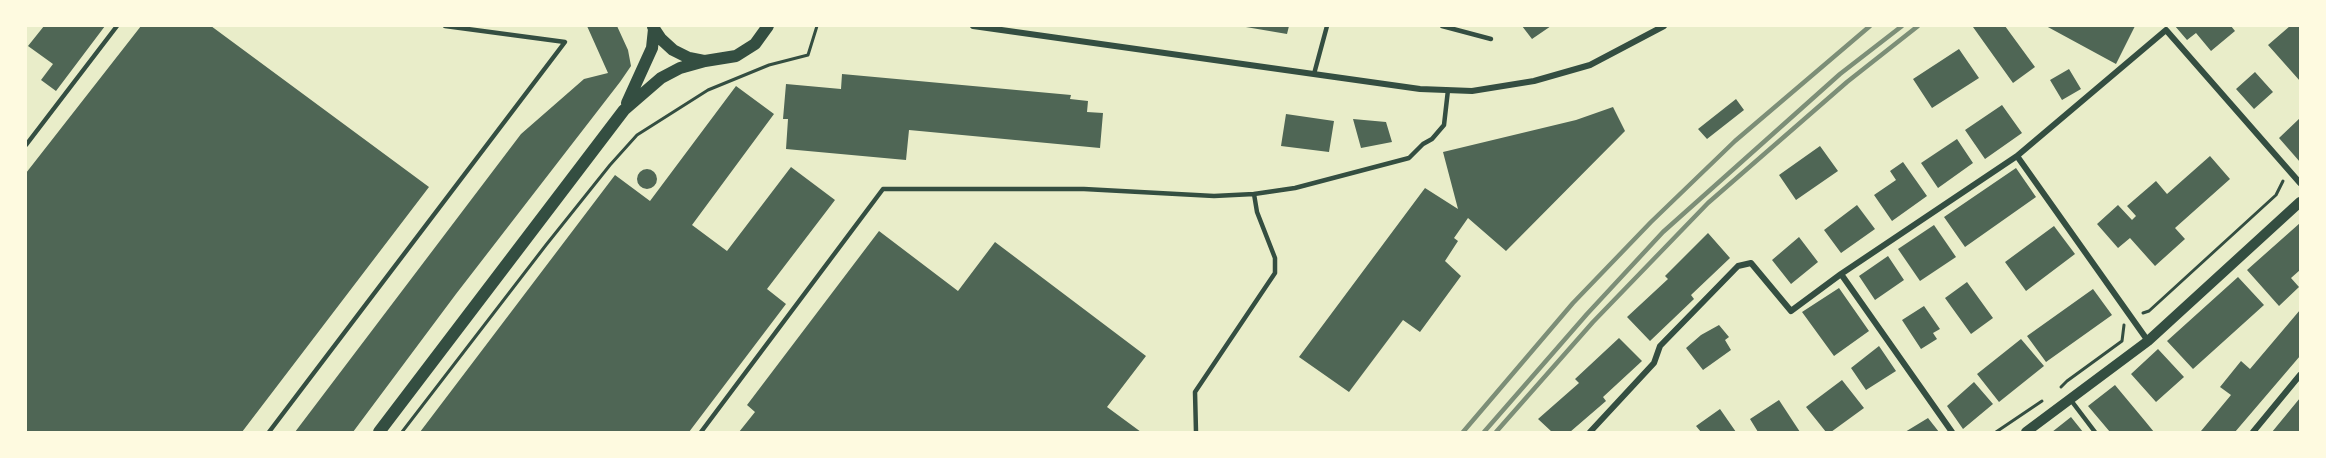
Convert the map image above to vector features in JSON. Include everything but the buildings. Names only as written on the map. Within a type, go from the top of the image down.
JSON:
[{"type":"main road","points":[[379,432],[624,110],[661,78],[680,68],[736,56],[755,44],[768,26]]},
{"type":"main road","points":[[653,27],[661,39],[674,50],[689,58],[705,61]]},
{"type":"main road","points":[[624,110],[652,48],[653,27]]},
{"type":"street","points":[[973,26],[1420,88],[1472,91],[1534,81],[1590,65],[1664,26]]},
{"type":"street","points":[[1590,432],[1654,363],[1660,346],[1738,266],[1751,263],[1791,312],[1841,274],[2017,156],[2166,30],[2301,183]]},
{"type":"street","points":[[2017,156],[2148,341]]},
{"type":"street","points":[[2026,432],[2148,341],[2301,202]]},
{"type":"street","points":[[1841,274],[1952,432]]},
{"type":"street","points":[[2253,432],[2301,375]]},
{"type":"lane","points":[[26,145],[117,26]]},
{"type":"lane","points":[[269,432],[565,42],[445,26]]},
{"type":"lane","points":[[1314,74],[1327,26]]},
{"type":"lane","points":[[1442,26],[1491,39]]},
{"type":"lane","points":[[701,432],[883,189],[1084,189],[1214,196],[1254,194],[1295,188],[1410,158],[1444,125],[1448,90]]},
{"type":"lane","points":[[1196,432],[1195,392],[1275,273],[1275,258],[1257,213],[1254,194]]},
{"type":"lane","points":[[2070,399],[2095,432]]},
{"type":"path","points":[[402,432],[553,236],[637,135],[708,90],[769,65],[808,55],[817,26]]},
{"type":"path","points":[[2055,395],[2067,381],[2122,341],[2122,329],[2129,316],[2149,311],[2276,195],[2291,173]]},
{"type":"path","points":[[1996,432],[2046,399]]},
{"type":"railway","points":[[1463,432],[1573,303],[1651,222],[1735,141],[1870,26]]},
{"type":"railway","points":[[1484,432],[1587,314],[1663,232],[1840,74],[1902,26]]},
{"type":"railway","points":[[1496,432],[1593,322],[1708,203],[1847,82],[1918,26]]}]
